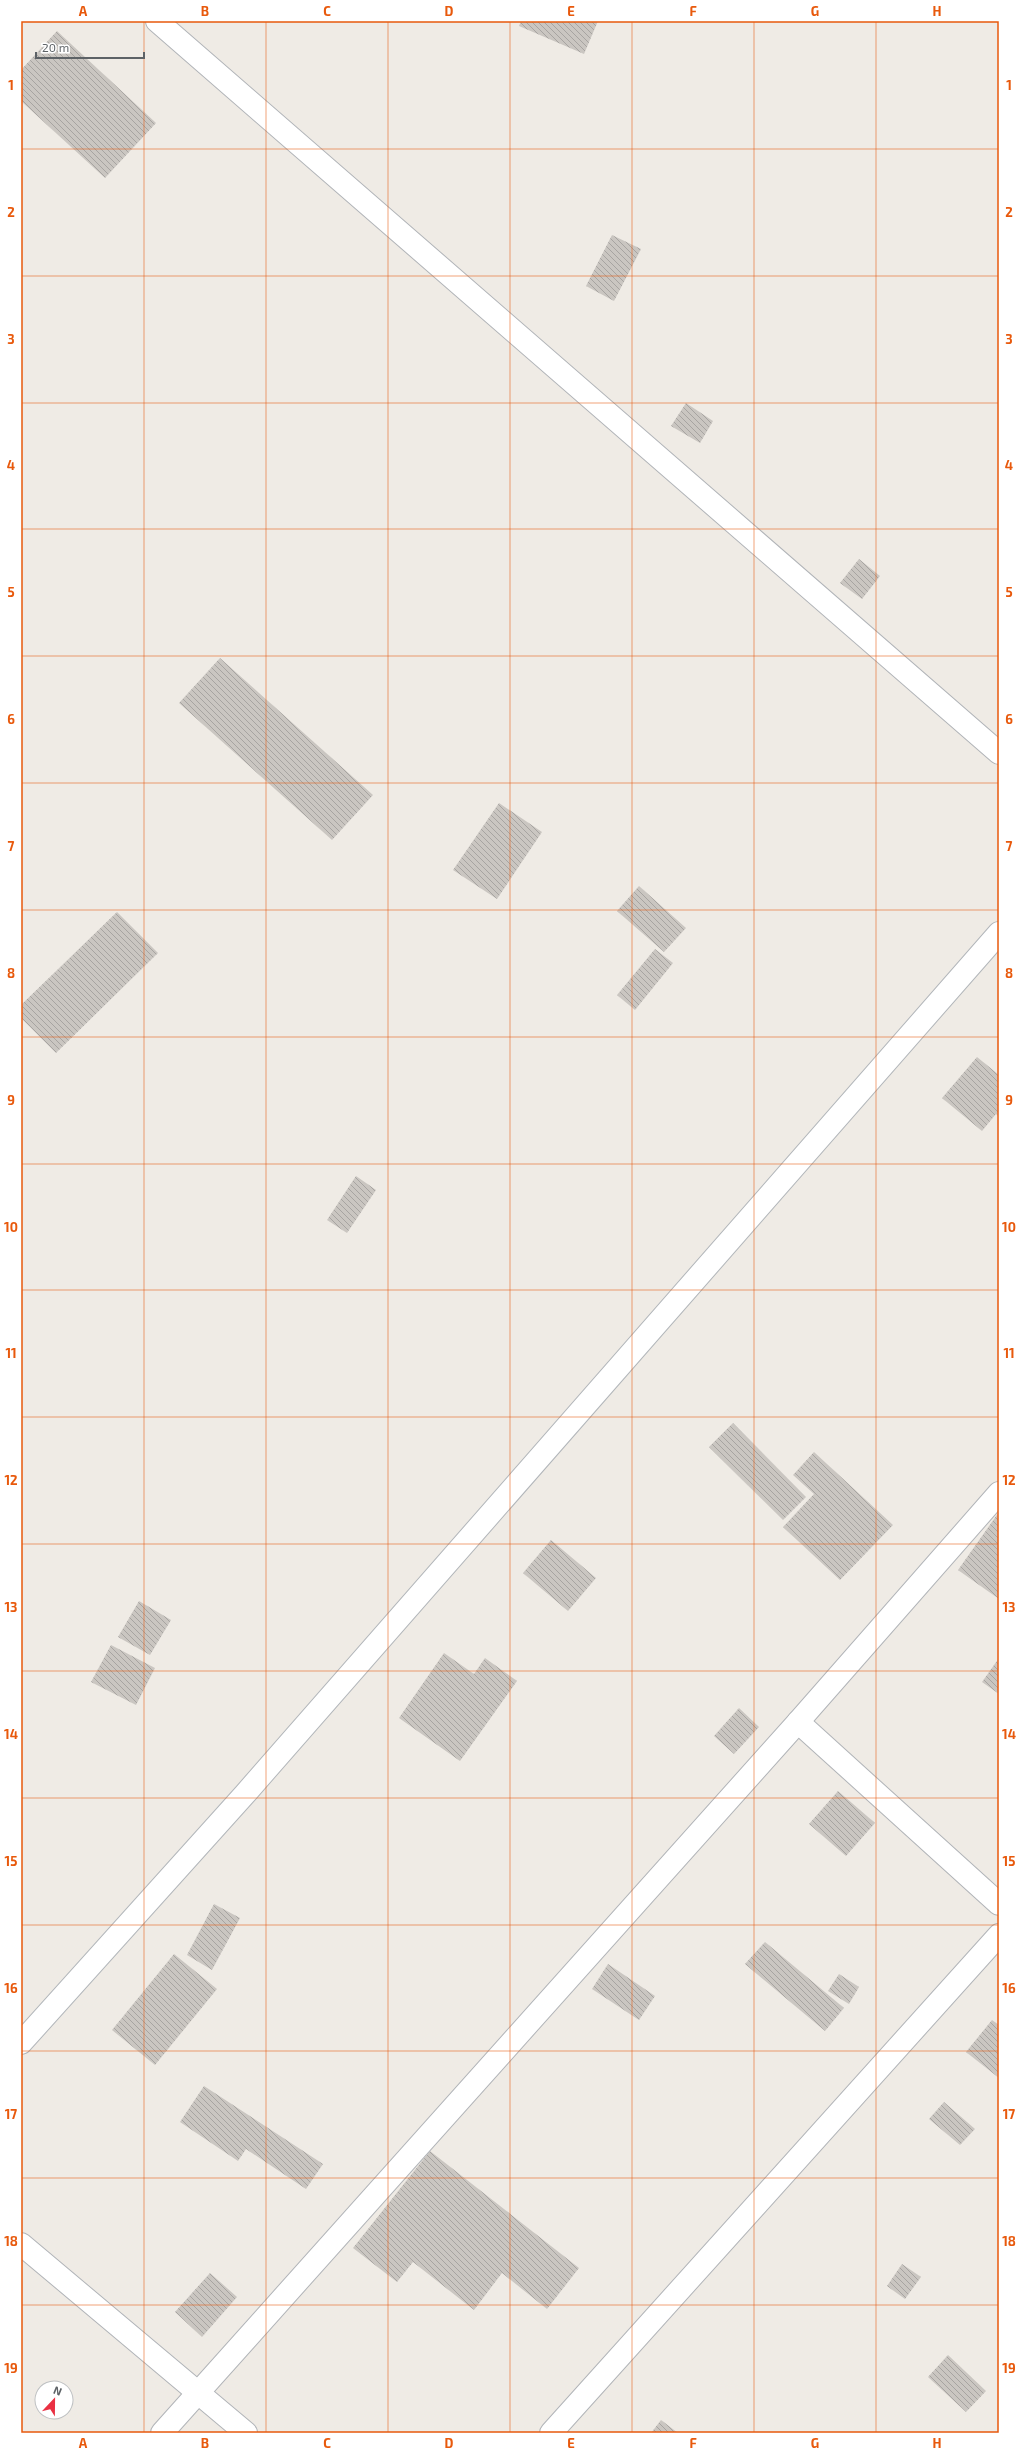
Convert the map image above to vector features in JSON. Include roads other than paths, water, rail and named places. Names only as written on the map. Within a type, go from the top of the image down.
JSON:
[{"type":"street","points":[[157,21],[999,753]]},
{"type":"street","points":[[21,2043],[250,1788],[999,933]]},
{"type":"street","points":[[162,2433],[199,2394],[798,1722],[999,1493]]},
{"type":"street","points":[[798,1722],[999,1904]]},
{"type":"street","points":[[551,2433],[999,1935]]},
{"type":"street","points":[[21,2244],[246,2433]]}]
